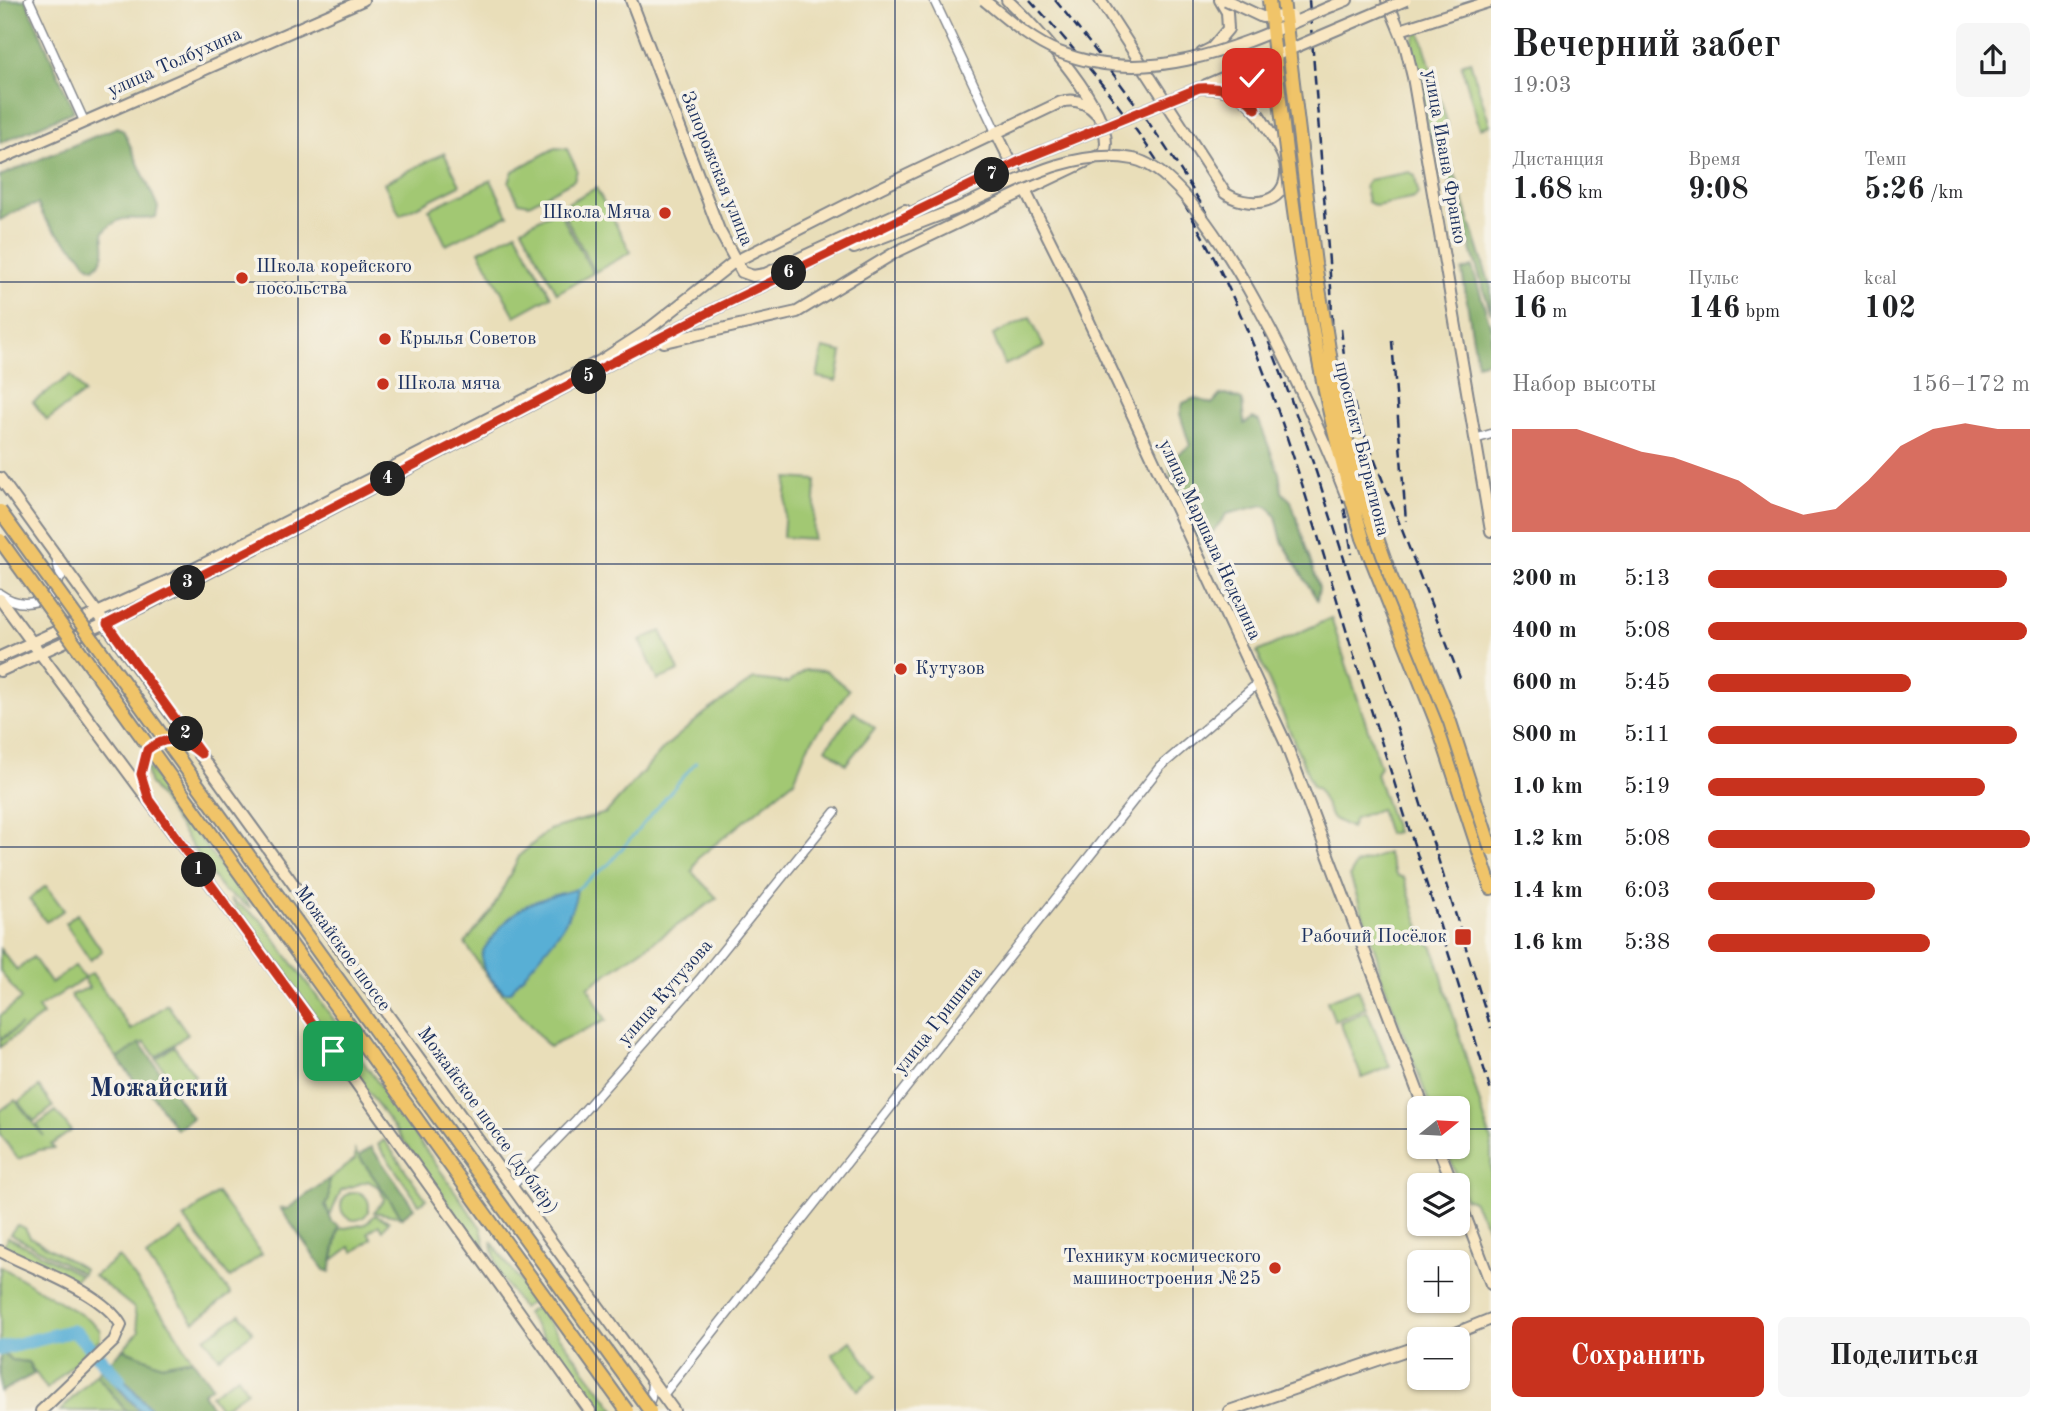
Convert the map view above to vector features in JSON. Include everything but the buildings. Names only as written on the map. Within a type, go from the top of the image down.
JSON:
[{"type":"main road","name":"проспект Багратиона","points":[[1269,0],[1302,265],[1326,405],[1363,538],[1438,726],[1491,888]]},
{"type":"main road","name":"проспект Багратиона","points":[[1283,0],[1315,264],[1338,404],[1361,493],[1390,575],[1450,722],[1491,849]]},
{"type":"main road","name":"Можайское шоссе","points":[[0,511],[650,1411]]},
{"type":"main road","name":"Можайское шоссе","points":[[0,540],[628,1411]]},
{"type":"street","points":[[29,0],[84,121]]},
{"type":"street","name":"улица Толбухина","points":[[0,159],[363,0]]},
{"type":"street","name":"Запорожская улица","points":[[631,0],[734,262],[747,275],[765,274],[886,217],[935,202]]},
{"type":"street","name":"улица Маршала Неделина","points":[[934,0],[1027,191],[1286,744],[1418,1096]]},
{"type":"street","points":[[984,0],[1033,38],[1058,52],[1090,62],[1140,68],[1186,61],[1241,44],[1347,0]]},
{"type":"street","points":[[626,358],[684,336],[784,317],[896,252],[1104,153],[1107,137],[1077,80],[1038,31],[1007,0]]},
{"type":"street","points":[[1100,0],[1225,192],[1236,200],[1250,204],[1264,202],[1277,195],[1284,184],[1286,173],[1281,151],[1256,109],[1247,99],[1228,89],[1199,88]]},
{"type":"street","points":[[1186,61],[1212,48],[1228,29],[1227,12],[1220,0]]},
{"type":"street","points":[[1226,0],[1251,14],[1283,18],[1332,6]]},
{"type":"street","name":"улица Ивана Франко","points":[[1387,0],[1400,30],[1413,77],[1491,531]]},
{"type":"street","points":[[0,671],[107,624],[802,267],[948,195],[1024,159],[1406,0]]},
{"type":"street","points":[[1400,30],[1491,1]]},
{"type":"street","points":[[1256,109],[1251,85],[1256,70],[1265,60]]},
{"type":"street","points":[[1061,102],[1078,87],[1077,80]]},
{"type":"street","points":[[0,657],[192,570],[602,360],[645,332],[734,262],[1061,102],[1071,99],[1080,101],[1096,113]]},
{"type":"street","points":[[802,267],[956,209],[1046,169],[1102,158],[1134,159],[1173,183],[1214,236],[1281,349],[1316,420],[1363,538]]},
{"type":"street","points":[[1475,439],[1491,434]]},
{"type":"street","name":"Можайское шоссе (дублёр)","points":[[0,478],[674,1411]]},
{"type":"street","points":[[0,596],[25,604],[50,596],[58,587],[61,577],[52,550]]},
{"type":"street","points":[[0,596],[388,1127],[590,1411]]},
{"type":"street","name":"улица Гришина","points":[[663,1395],[1160,768],[1257,684]]},
{"type":"street","points":[[149,800],[141,774],[147,750],[166,740],[179,740],[201,754]]},
{"type":"street","name":"улица Кутузова","points":[[512,1186],[577,1119],[700,979],[835,813]]},
{"type":"street","points":[[1470,1229],[1491,1284]]},
{"type":"street","points":[[0,1251],[71,1286],[114,1313],[121,1325],[120,1333],[41,1411]]},
{"type":"street","points":[[1470,1327],[1491,1319]]},
{"type":"street","points":[[1229,1411],[1407,1350]]},
{"type":"street","points":[[644,1411],[651,1398],[651,1378]]},
{"type":"green space","points":[[26,0],[74,111],[0,143],[0,2]]},
{"type":"green space","points":[[1419,28],[1448,125],[1432,148],[1412,43]]},
{"type":"green space","points":[[1470,61],[1490,125],[1480,128],[1461,64]]},
{"type":"green space","points":[[117,127],[123,130],[158,207],[156,217],[122,219],[110,226],[103,233],[103,256],[94,268],[49,224],[38,204],[18,210],[0,220],[0,176]]},
{"type":"green space","points":[[555,148],[567,149],[577,170],[574,180],[529,204],[519,202],[509,182],[513,171]]},
{"type":"green space","points":[[1447,149],[1491,288],[1491,313],[1441,153]]},
{"type":"green space","points":[[444,153],[460,185],[400,215],[384,183]]},
{"type":"green space","points":[[1410,172],[1415,176],[1418,193],[1415,198],[1376,206],[1368,202],[1365,186],[1369,180]]},
{"type":"green space","points":[[491,180],[508,215],[446,245],[429,209]]},
{"type":"green space","points":[[596,188],[631,252],[595,272],[560,207]]},
{"type":"green space","points":[[558,209],[593,273],[557,293],[522,228]]},
{"type":"green space","points":[[516,232],[551,296],[515,316],[479,251]]},
{"type":"green space","points":[[1472,267],[1491,328],[1491,360],[1477,364],[1462,271]]},
{"type":"green space","points":[[1030,317],[1044,347],[1005,365],[993,335]]},
{"type":"green space","points":[[823,348],[842,352],[837,381],[817,377]]},
{"type":"green space","points":[[71,375],[84,393],[47,420],[33,402]]},
{"type":"green space","points":[[1226,394],[1242,400],[1244,424],[1253,418],[1259,421],[1279,473],[1282,492],[1291,501],[1319,588],[1317,600],[1282,541],[1276,517],[1269,507],[1263,505],[1227,514],[1207,539],[1195,538],[1187,518],[1186,495],[1172,480],[1170,459],[1190,446],[1180,414],[1183,403],[1195,398],[1212,404],[1220,395]]},
{"type":"green space","points":[[787,478],[816,480],[813,539],[783,537]]},
{"type":"green space","points":[[1331,618],[1380,766],[1376,774],[1396,832],[1388,834],[1380,809],[1355,818],[1351,828],[1332,818],[1318,789],[1313,787],[1257,652]]},
{"type":"green space","points":[[661,631],[679,671],[658,680],[640,640]]},
{"type":"green space","points":[[805,670],[826,671],[849,690],[808,746],[794,781],[698,858],[692,872],[717,898],[588,987],[606,1020],[549,1047],[486,975],[465,943],[492,910],[520,855],[549,830],[606,813],[665,747],[705,713],[754,679],[788,683]]},
{"type":"green space","points":[[854,712],[875,728],[846,764],[826,748]]},
{"type":"green space","points":[[145,763],[251,908],[223,890],[208,870],[149,782]]},
{"type":"green space","points":[[1387,853],[1396,875],[1404,878],[1424,940],[1433,947],[1491,1141],[1491,1234],[1470,1200],[1470,1173],[1455,1173],[1450,1159],[1470,1159],[1470,1096],[1426,1096],[1380,973],[1377,956],[1350,876],[1355,865]]},
{"type":"green space","points":[[46,886],[64,910],[46,922],[29,899]]},
{"type":"green space","points":[[230,899],[260,919],[337,1024],[326,1032]]},
{"type":"green space","points":[[77,914],[102,951],[90,960],[65,923]]},
{"type":"green space","points":[[0,949],[17,970],[33,957],[51,983],[75,966],[84,978],[92,973],[131,1030],[167,1004],[188,1034],[156,1057],[145,1042],[118,1059],[70,995],[89,988],[84,979],[38,1008],[43,1015],[0,1047],[0,1041],[21,1025],[0,1039],[0,1016],[21,999],[0,971]]},
{"type":"green space","points":[[1358,989],[1366,1008],[1335,1021],[1327,1001]]},
{"type":"green space","points":[[1367,1011],[1390,1067],[1362,1078],[1340,1022]]},
{"type":"green space","points":[[340,1029],[481,1228],[488,1259],[329,1037]]},
{"type":"green space","points":[[140,1043],[192,1118],[176,1129],[143,1082],[139,1087],[118,1059]]},
{"type":"green space","points":[[174,1046],[195,1075],[178,1088],[156,1059]]},
{"type":"green space","points":[[39,1087],[53,1107],[34,1121],[19,1102]]},
{"type":"green space","points":[[15,1100],[44,1136],[37,1125],[56,1111],[71,1131],[51,1145],[54,1148],[39,1150],[18,1159],[0,1134],[0,1111]]},
{"type":"green space","points":[[384,1140],[426,1199],[419,1204],[378,1145]]},
{"type":"green space","points":[[371,1147],[414,1208],[402,1217],[359,1156]]},
{"type":"green space","points":[[355,1151],[402,1217],[374,1212],[384,1200],[380,1188],[368,1181],[341,1190],[330,1216],[325,1205],[329,1199],[329,1179],[355,1159]]},
{"type":"green space","points":[[329,1179],[329,1200],[325,1205],[332,1222],[339,1226],[330,1272],[324,1270],[280,1208],[287,1209]]},
{"type":"green space","points":[[355,1192],[365,1196],[369,1206],[365,1216],[355,1220],[345,1216],[341,1206],[345,1196]]},
{"type":"green space","points":[[217,1193],[262,1254],[230,1278],[184,1218]]},
{"type":"green space","points":[[375,1215],[389,1221],[383,1230],[379,1225],[368,1232],[372,1239],[354,1252],[350,1247],[333,1260],[339,1229],[366,1224]]},
{"type":"green space","points":[[17,1225],[25,1228],[30,1237],[84,1269],[82,1273],[10,1234]]},
{"type":"green space","points":[[182,1230],[231,1294],[194,1322],[146,1257]]},
{"type":"green space","points":[[8,1237],[80,1275],[71,1282],[3,1246]]},
{"type":"green space","points":[[491,1241],[534,1301],[522,1308],[499,1274]]},
{"type":"green space","points":[[119,1257],[172,1327],[192,1359],[162,1365],[123,1349],[139,1331],[134,1308],[94,1276]]},
{"type":"green space","points":[[0,1266],[90,1320],[100,1330],[100,1339],[47,1389],[28,1362],[11,1360],[0,1351]]},
{"type":"green space","points":[[538,1306],[616,1411],[601,1411],[595,1406],[534,1325],[526,1313]]},
{"type":"green space","points":[[240,1314],[253,1332],[219,1357],[205,1338]]},
{"type":"green space","points":[[851,1341],[876,1376],[858,1390],[832,1354]]},
{"type":"green space","points":[[123,1349],[162,1365],[192,1359],[212,1386],[203,1393],[214,1411],[152,1411],[109,1362],[102,1370],[140,1411],[126,1411],[96,1374]]},
{"type":"green space","points":[[0,1351],[11,1360],[28,1362],[34,1374],[0,1392]]},
{"type":"green space","points":[[96,1374],[126,1411],[60,1411]]},
{"type":"green space","points":[[238,1376],[247,1391],[221,1409],[211,1395]]},
{"type":"water","points":[[577,889],[568,917],[551,944],[510,992],[504,992],[490,978],[483,965],[482,954],[487,945],[511,917],[529,904]]},
{"type":"water","points":[[109,1362],[152,1411],[140,1411],[102,1369]]},
{"type":"waterway","points":[[577,889],[610,863],[696,762]]},
{"type":"waterway","points":[[0,1349],[71,1331],[78,1334],[119,1379]]},
{"type":"railway","points":[[1030,0],[1109,93],[1156,159],[1198,228],[1239,312],[1278,410],[1491,1092]]},
{"type":"railway","points":[[1055,0],[1127,92],[1171,155],[1230,256],[1250,298],[1301,428],[1331,517],[1491,1028]]},
{"type":"railway","points":[[1309,0],[1331,288],[1337,465],[1352,554]]},
{"type":"railway","points":[[1341,329],[1346,373],[1357,415],[1460,678]]},
{"type":"railway","points":[[1392,341],[1406,521]]},
{"type":"place","name":"Школа Мяча","points":[[665,213]]},
{"type":"place","name":"Школа корейского посольства","points":[[242,278]]},
{"type":"place","name":"Крылья Советов","points":[[385,339]]},
{"type":"place","name":"Школа мяча","points":[[383,384]]},
{"type":"place","name":"Кутузов","points":[[901,669]]},
{"type":"place","name":"Рабочий Посёлок","points":[[1463,937]]},
{"type":"place","name":"Техникум космического машиностроения №25","points":[[1275,1268]]},
{"type":"district","name":"Можайский","points":[[159,1089]]},
{"type":"route","points":[[333,1051],[149,800],[141,774],[142,760],[147,750],[155,743],[179,740],[201,754],[107,624],[723,305],[1024,159],[1199,88],[1228,89],[1247,99],[1256,109],[1252,97],[1252,78]]}]
